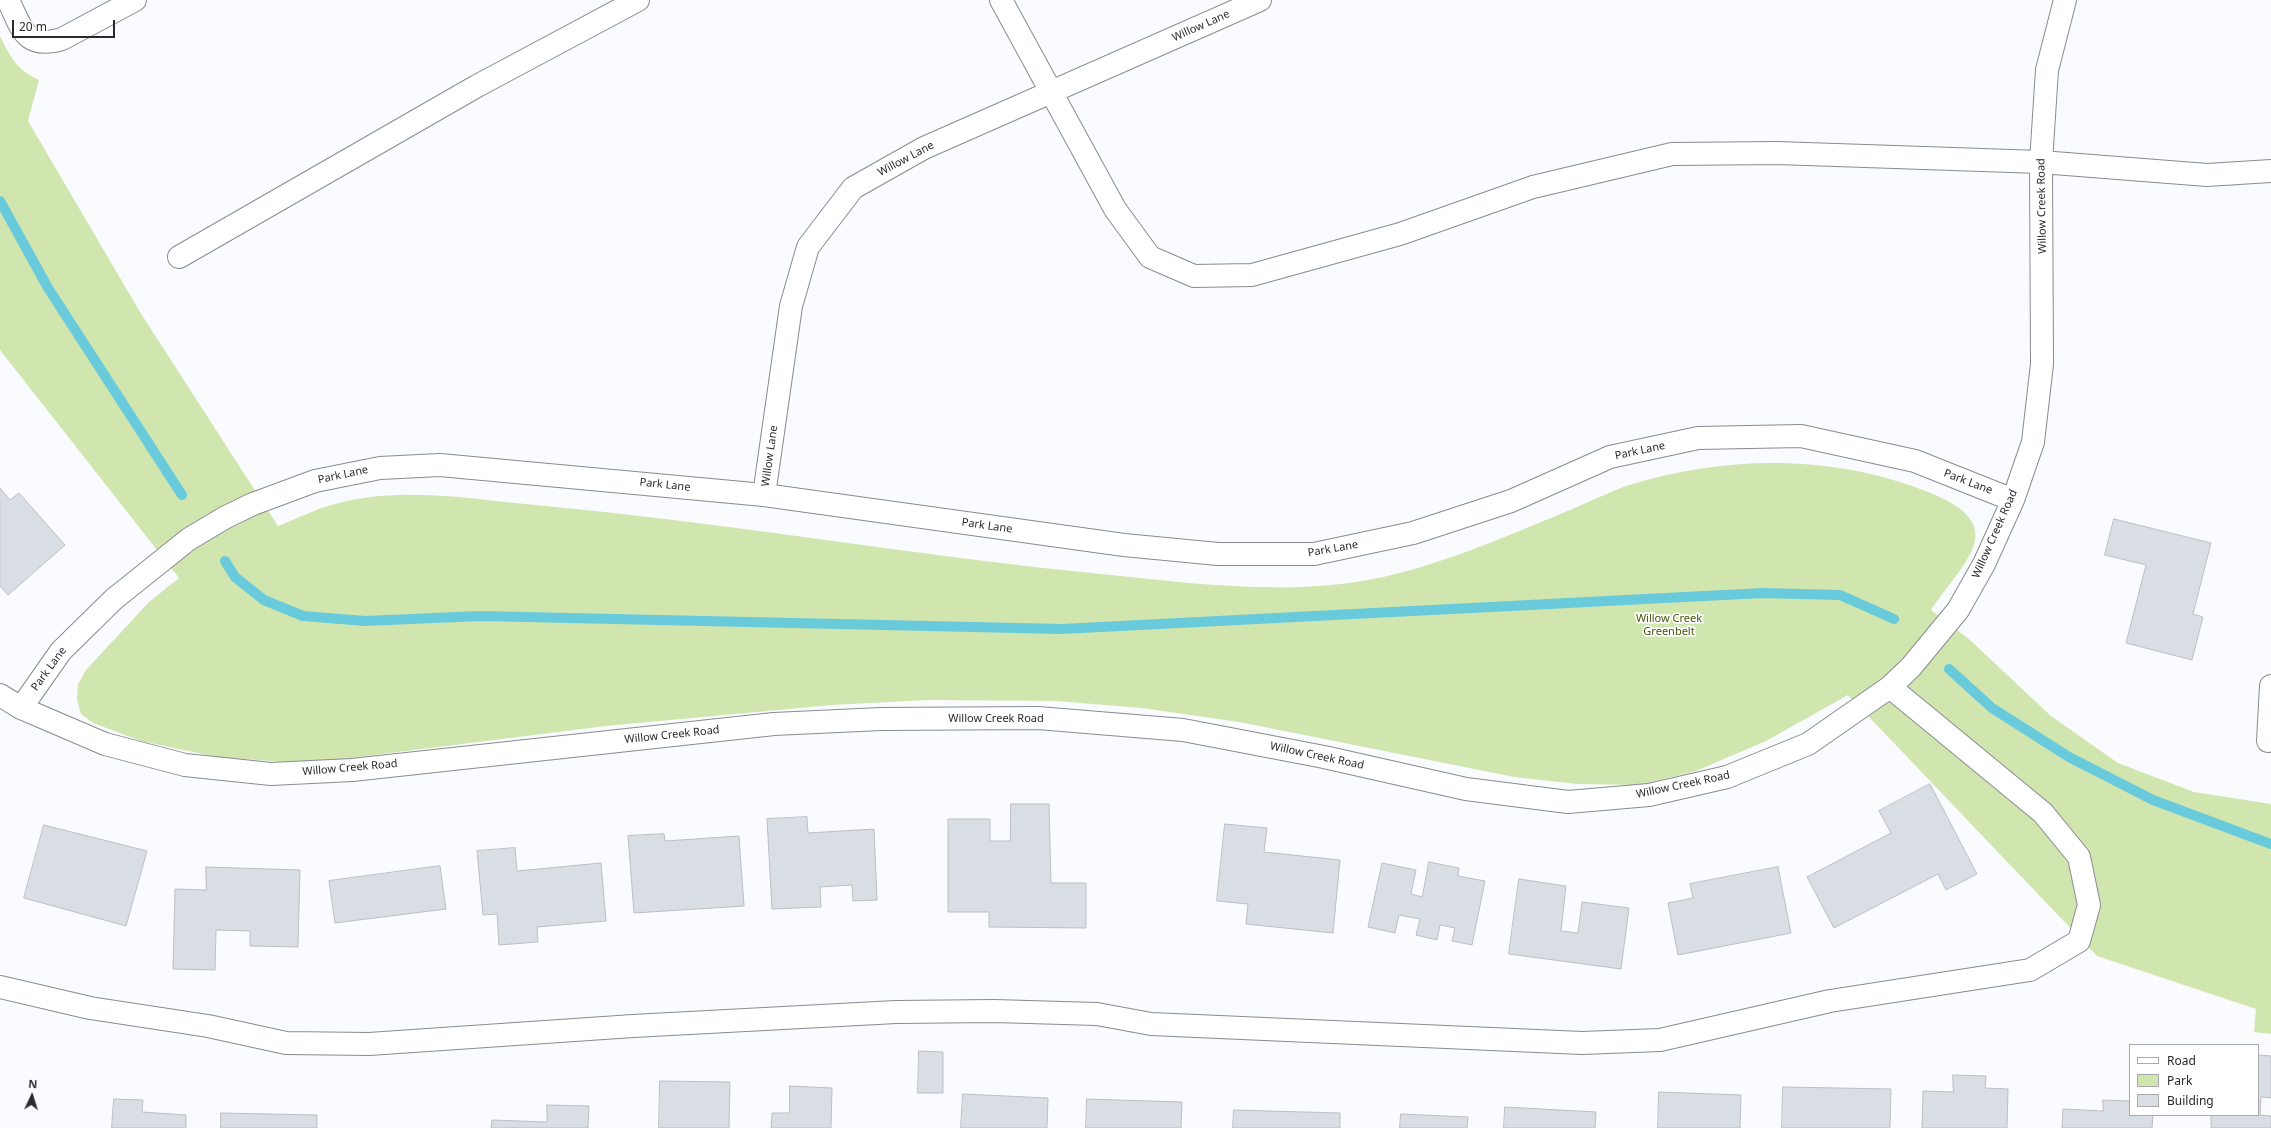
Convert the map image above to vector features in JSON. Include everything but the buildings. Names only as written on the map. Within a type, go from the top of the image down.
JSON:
[{"type":"street","points":[[8,0],[21,28],[28,37],[38,43],[62,39],[135,0]]},
{"type":"street","points":[[179,256],[477,86],[638,0]]},
{"type":"street","points":[[1001,0],[1115,209],[1150,257],[1194,276],[1252,275],[1400,234],[1533,187],[1672,154],[1777,153],[2041,162],[2207,175],[2271,171]]},
{"type":"street","name":"Willow Lane","points":[[764,495],[791,306],[808,247],[853,188],[924,148],[1260,0]]},
{"type":"street","name":"Willow Creek Road","points":[[0,695],[21,708],[105,744],[185,765],[271,774],[352,770],[774,724],[881,719],[1038,718],[1183,730],[1324,757],[1466,789],[1568,802],[1649,795],[1727,777],[1808,744],[1890,687],[1911,667],[1958,610],[1984,564],[2013,500],[2033,442],[2042,364],[2041,162],[2047,70],[2064,0]]},
{"type":"street","name":"Park Lane","points":[[21,708],[61,651],[114,599],[189,539],[226,517],[315,481],[380,468],[440,465],[764,495],[1124,545],[1218,554],[1314,554],[1412,533],[1504,503],[1610,457],[1698,438],[1801,436],[1915,461],[2013,500]]},
{"type":"street","points":[[2268,741],[2271,686]]},
{"type":"street","points":[[0,987],[90,1008],[208,1026],[286,1043],[369,1044],[648,1025],[896,1012],[994,1011],[1097,1014],[1152,1024],[1582,1043],[1660,1040],[1830,1001],[2030,970],[2079,941],[2089,905],[2078,857],[2043,814],[1890,687]]},
{"type":"green space","name":"Willow Creek Greenbelt","points":[[0,36],[19,67],[39,80],[28,121],[140,312],[278,526],[308,513],[339,503],[358,499],[397,495],[436,496],[667,519],[1039,567],[1191,583],[1251,587],[1281,587],[1341,584],[1400,573],[1429,565],[1486,544],[1629,485],[1666,475],[1703,468],[1741,464],[1780,463],[1818,465],[1855,471],[1892,480],[1928,492],[1954,504],[1969,517],[1975,530],[1974,544],[1968,559],[1931,610],[1970,640],[2051,716],[2118,763],[2194,792],[2271,804],[2271,1034],[2254,1032],[2256,1009],[2097,956],[1848,695],[1766,741],[1696,771],[1639,785],[1577,784],[1514,777],[1239,722],[1142,708],[1056,701],[928,700],[832,705],[606,726],[342,759],[285,762],[217,757],[141,741],[93,723],[81,714],[77,700],[78,684],[86,670],[149,602],[179,578],[0,350]]},
{"type":"waterway","points":[[0,201],[48,288],[182,495]]},
{"type":"waterway","points":[[225,561],[235,577],[264,600],[303,616],[365,621],[480,616],[1062,629],[1763,593],[1840,595],[1894,619]]},
{"type":"waterway","points":[[1949,669],[1992,708],[2069,757],[2153,800],[2271,844]]}]
